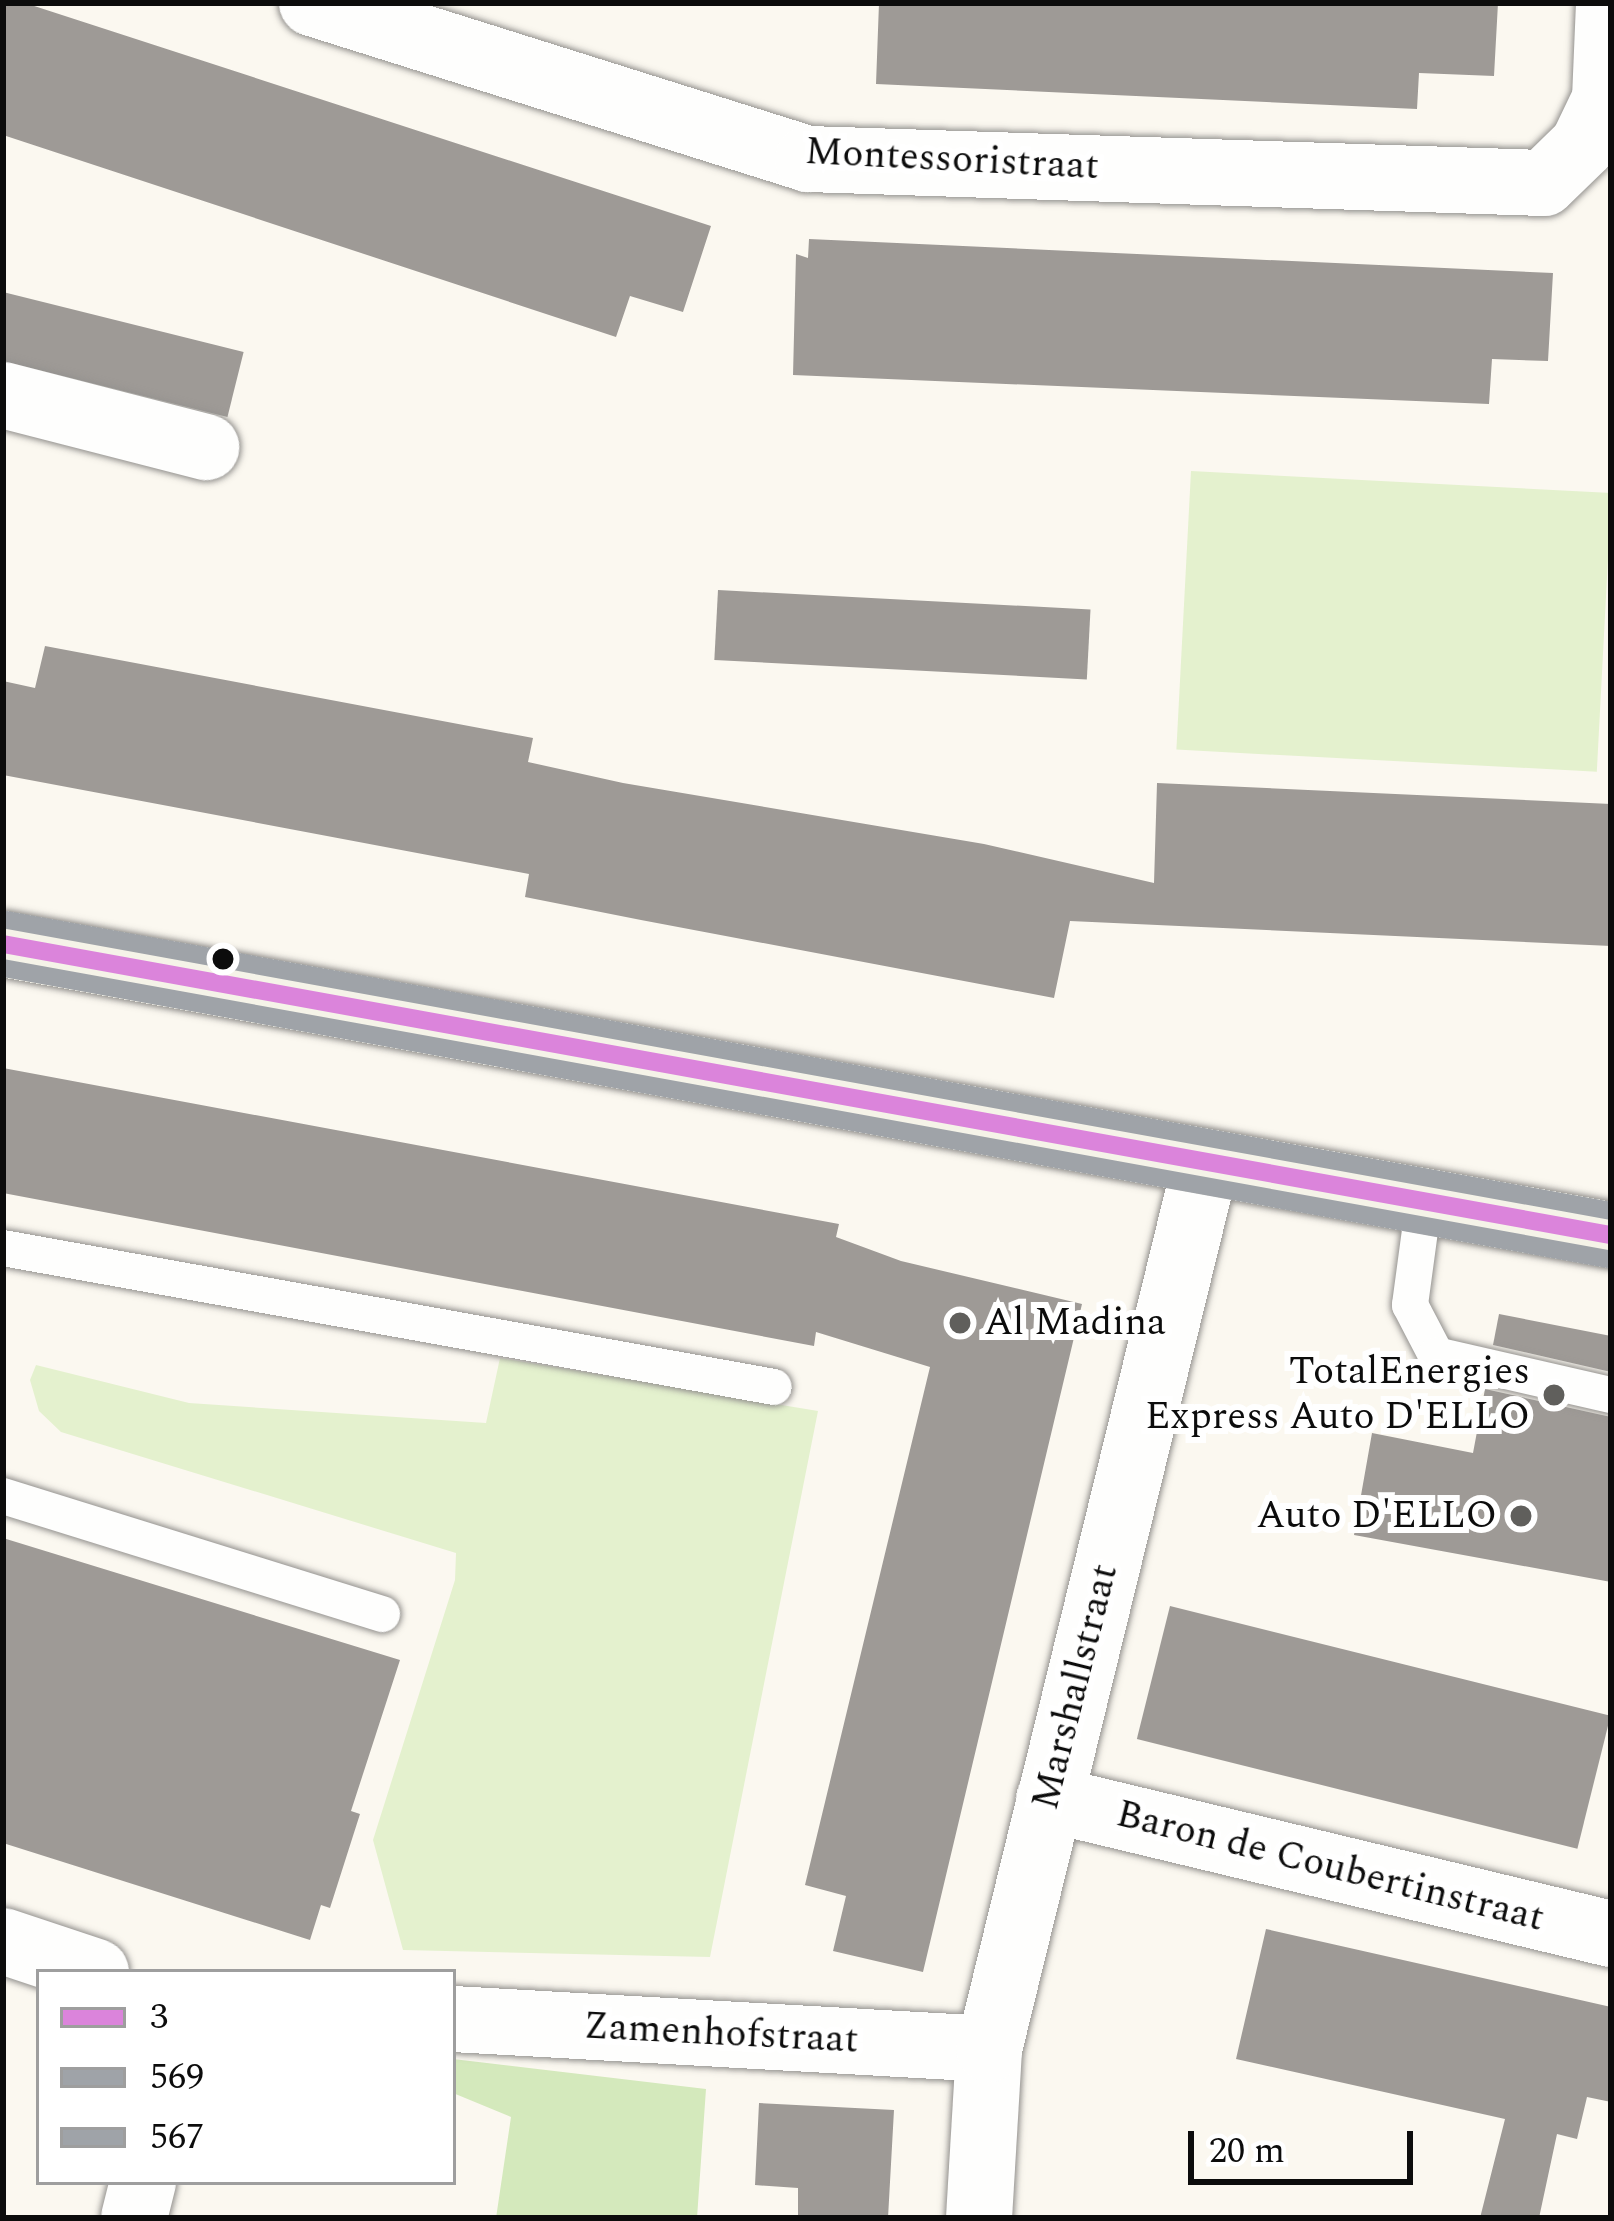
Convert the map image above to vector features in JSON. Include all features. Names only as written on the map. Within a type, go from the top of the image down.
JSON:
[{"type":"street","name":"Montessoristraat","points":[[337,7],[808,159],[1544,183],[1583,145],[1605,99],[1609,3]]},
{"type":"street","points":[[3,395],[206,447]]},
{"type":"street","points":[[3,944],[1611,1234]]},
{"type":"street","name":"Marshallstraat","points":[[980,2218],[989,2049],[1206,1162]]},
{"type":"street","name":"Baron de Coubertinstraat","points":[[1049,1799],[1611,1934]]},
{"type":"street","points":[[3,1941],[87,1969]]},
{"type":"street","name":"Zamenhofstraat","points":[[456,2019],[989,2049]]},
{"type":"street","points":[[134,2218],[142,2185]]},
{"type":"lane","points":[[1424,1201],[1410,1305],[1436,1354],[1611,1396]]},
{"type":"lane","points":[[3,1248],[774,1387]]},
{"type":"lane","points":[[3,1496],[382,1614]]},
{"type":"green space","points":[[1191,471],[1611,493],[1597,772],[1176,750]]},
{"type":"green space","points":[[500,1358],[818,1411],[710,1957],[403,1950],[373,1840],[455,1580],[456,1553],[61,1432],[39,1411],[30,1380],[36,1365],[189,1403],[486,1423]]},
{"type":"green space","points":[[456,2059],[706,2089],[697,2218],[496,2218],[511,2117],[456,2094]]},
{"type":"building","points":[[3,3],[25,3],[711,226],[683,312],[630,296],[616,337],[3,135]]},
{"type":"building","points":[[879,3],[1498,3],[1494,76],[1419,73],[1417,109],[876,84]]},
{"type":"building","points":[[809,239],[1553,273],[1548,361],[1492,359],[1489,404],[793,375],[796,254],[808,258]]},
{"type":"building","points":[[3,292],[244,352],[227,417],[3,361]]},
{"type":"building","points":[[718,590],[1090,610],[1087,679],[714,660]]},
{"type":"building","points":[[45,646],[533,738],[528,762],[623,783],[984,844],[1154,883],[1157,783],[1611,804],[1611,946],[1070,921],[1054,998],[641,920],[525,897],[529,874],[3,775],[3,681],[35,688]]},
{"type":"building","points":[[3,1068],[839,1224],[836,1237],[901,1261],[1082,1304],[923,1972],[833,1951],[846,1896],[805,1885],[930,1367],[816,1332],[814,1346],[3,1193]]},
{"type":"building","points":[[1499,1314],[1611,1336],[1611,1372],[1493,1345]]},
{"type":"building","points":[[1485,1389],[1611,1417],[1611,1582],[1354,1535],[1372,1433],[1473,1453]]},
{"type":"building","points":[[3,1538],[400,1660],[351,1811],[360,1814],[330,1908],[321,1905],[310,1940],[3,1843]]},
{"type":"building","points":[[1170,1606],[1611,1716],[1577,1849],[1137,1739]]},
{"type":"building","points":[[1266,1929],[1611,2007],[1611,2102],[1587,2097],[1577,2139],[1557,2134],[1539,2218],[1480,2218],[1505,2119],[1236,2059]]},
{"type":"building","points":[[759,2103],[894,2110],[888,2218],[798,2218],[798,2188],[755,2185]]},
{"type":"transit line","name":"567","points":[[7,920],[1611,1211]]},
{"type":"transit line","name":"3","points":[[3,944],[1611,1235]]},
{"type":"transit line","name":"569","points":[[3,968],[1607,1259]]},
{"type":"place","name":"Al Madina","points":[[960,1323]]},
{"type":"place","name":"TotalEnergies Express Auto D'ELLO","points":[[1554,1395]]},
{"type":"place","name":"Auto D'ELLO","points":[[1521,1516]]}]
